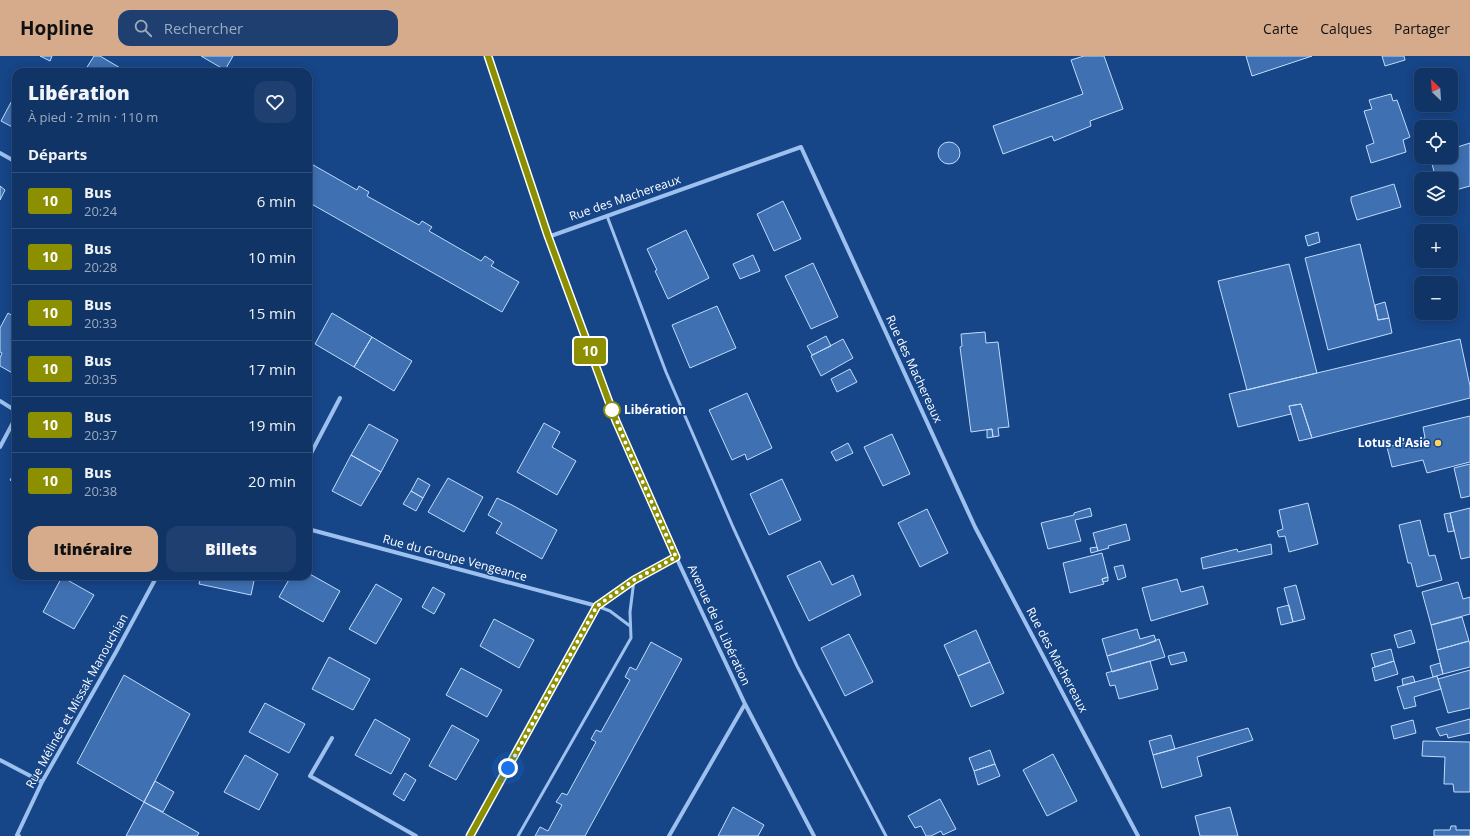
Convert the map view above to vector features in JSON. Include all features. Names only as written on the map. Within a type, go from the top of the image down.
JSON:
[{"type":"street","name":"Avenue de la Libération","points":[[488,56],[548,236],[616,421],[676,557],[744,704],[814,836]]},
{"type":"street","name":"Rue des Machereaux","points":[[548,236],[801,147],[975,527],[1138,836]]},
{"type":"street","points":[[0,153],[12,160]]},
{"type":"street","points":[[312,451],[340,398]]},
{"type":"street","points":[[0,401],[12,408]]},
{"type":"street","points":[[0,447],[12,424]]},
{"type":"street","name":"Rue du Groupe Vengeance","points":[[312,530],[597,606]]},
{"type":"street","points":[[470,836],[597,606],[634,580],[676,557]]},
{"type":"street","name":"Rue Mélinée et Missak Manouchian","points":[[19,836],[17,835],[42,782],[116,652],[155,580]]},
{"type":"street","points":[[669,836],[744,704]]},
{"type":"street","points":[[332,738],[310,776],[416,836]]},
{"type":"street","points":[[0,760],[42,782]]},
{"type":"lane","points":[[607,216],[666,372],[733,527],[797,666],[886,836]]},
{"type":"lane","points":[[518,836],[631,638],[630,612],[634,580]]},
{"type":"lane","points":[[597,606],[610,611],[630,626]]},
{"type":"building","points":[[40,56],[52,56],[50,61]]},
{"type":"building","points":[[94,56],[100,56],[120,68],[86,68]]},
{"type":"building","points":[[201,56],[233,56],[226,68],[222,68]]},
{"type":"building","points":[[1084,56],[1104,56],[1123,109],[1090,121],[1091,126],[1054,141],[1052,136],[1003,154],[993,126],[1083,94],[1071,60]]},
{"type":"building","points":[[1246,56],[1312,56],[1252,76]]},
{"type":"building","points":[[1382,56],[1404,56],[1405,60],[1385,66]]},
{"type":"building","points":[[1391,94],[1393,101],[1397,100],[1410,137],[1403,140],[1406,152],[1371,163],[1366,146],[1374,143],[1364,111],[1372,109],[1369,100]]},
{"type":"building","points":[[12,100],[12,127],[1,121]]},
{"type":"building","points":[[945,142],[953,142],[960,149],[960,157],[953,164],[945,164],[938,157],[938,149]]},
{"type":"building","points":[[1470,143],[1470,186],[1458,189],[1458,172],[1434,172],[1432,164],[1458,164],[1458,147]]},
{"type":"building","points":[[312,164],[357,190],[359,186],[369,192],[367,196],[419,225],[422,221],[432,227],[429,231],[481,261],[485,256],[494,262],[491,266],[519,282],[502,312],[312,204]]},
{"type":"building","points":[[1394,184],[1401,207],[1357,220],[1351,197]]},
{"type":"building","points":[[0,186],[5,190],[0,200]]},
{"type":"building","points":[[783,201],[801,239],[774,251],[757,214]]},
{"type":"building","points":[[686,230],[709,278],[668,299],[647,249]]},
{"type":"building","points":[[1318,232],[1320,242],[1308,246],[1305,236]]},
{"type":"building","points":[[1360,244],[1378,320],[1389,318],[1392,333],[1328,350],[1305,258]]},
{"type":"building","points":[[753,255],[760,271],[740,279],[733,264]]},
{"type":"building","points":[[813,263],[838,317],[811,329],[785,276]]},
{"type":"building","points":[[1289,264],[1317,373],[1247,390],[1218,281]]},
{"type":"building","points":[[1385,302],[1389,318],[1378,320],[1375,305]]},
{"type":"building","points":[[717,306],[736,348],[690,368],[672,325]]},
{"type":"building","points":[[8,313],[12,316],[12,373],[0,366],[0,358],[2,353],[0,352],[0,328]]},
{"type":"building","points":[[332,313],[372,337],[354,367],[315,344]]},
{"type":"building","points":[[985,332],[986,343],[998,342],[1009,427],[998,428],[999,436],[993,437],[992,429],[971,432],[960,347],[962,346],[961,334]]},
{"type":"building","points":[[826,336],[831,346],[812,355],[807,346]]},
{"type":"building","points":[[372,337],[412,361],[394,391],[354,367]]},
{"type":"building","points":[[843,339],[853,358],[821,376],[811,356]]},
{"type":"building","points":[[1460,339],[1470,386],[1470,398],[1312,438],[1301,404],[1289,406],[1291,414],[1238,427],[1229,394]]},
{"type":"building","points":[[850,369],[857,382],[837,392],[831,379]]},
{"type":"building","points":[[747,393],[772,448],[747,460],[745,454],[732,460],[709,410]]},
{"type":"building","points":[[1301,404],[1312,438],[1299,441],[1289,406]]},
{"type":"building","name":"Lotus d'Asie","points":[[1470,416],[1470,462],[1427,473],[1423,460],[1392,467],[1387,447],[1425,438],[1423,427]]},
{"type":"building","points":[[544,423],[560,432],[552,447],[576,461],[557,495],[517,472]]},
{"type":"building","points":[[369,424],[398,440],[381,472],[351,455]]},
{"type":"building","points":[[992,429],[993,437],[987,438],[987,430]]},
{"type":"building","points":[[892,434],[910,474],[883,486],[864,447]]},
{"type":"building","points":[[848,443],[853,453],[836,461],[831,452]]},
{"type":"building","points":[[351,455],[381,472],[361,506],[332,491]]},
{"type":"building","points":[[1470,464],[1470,496],[1461,498],[1454,468]]},
{"type":"building","points":[[418,478],[430,485],[423,498],[411,491]]},
{"type":"building","points":[[448,478],[483,497],[464,532],[428,512]]},
{"type":"building","points":[[782,479],[801,520],[769,535],[750,494]]},
{"type":"building","points":[[411,491],[423,498],[416,511],[403,504]]},
{"type":"building","points":[[497,498],[557,530],[542,559],[496,533],[502,523],[488,515]]},
{"type":"building","points":[[1308,503],[1318,544],[1289,552],[1285,536],[1279,537],[1277,531],[1283,529],[1279,510]]},
{"type":"building","points":[[1090,508],[1092,516],[1075,520],[1081,541],[1048,549],[1041,523],[1074,515],[1074,513]]},
{"type":"building","points":[[1470,508],[1470,557],[1461,559],[1450,513]]},
{"type":"building","points":[[927,509],[948,553],[920,567],[898,523]]},
{"type":"building","points":[[1450,513],[1454,531],[1448,532],[1444,514]]},
{"type":"building","points":[[1420,520],[1429,556],[1435,555],[1442,580],[1417,587],[1411,563],[1408,563],[1399,525]]},
{"type":"building","points":[[1126,524],[1130,540],[1108,546],[1109,548],[1098,551],[1093,533]]},
{"type":"building","points":[[1271,544],[1272,554],[1203,569],[1201,558],[1237,549],[1238,552]]},
{"type":"building","points":[[1097,547],[1098,551],[1091,553],[1090,548]]},
{"type":"building","points":[[1102,553],[1108,577],[1102,579],[1104,584],[1070,593],[1063,563]]},
{"type":"building","points":[[820,561],[832,585],[853,575],[861,595],[809,621],[787,576]]},
{"type":"building","points":[[1123,565],[1126,577],[1118,580],[1114,567]]},
{"type":"building","points":[[312,575],[340,591],[323,622],[279,597],[289,580],[312,580]]},
{"type":"building","points":[[1108,577],[1108,581],[1103,582],[1102,579]]},
{"type":"building","points":[[1177,579],[1181,592],[1203,586],[1208,604],[1151,621],[1142,588]]},
{"type":"building","points":[[60,580],[67,580],[94,595],[74,629],[43,612]]},
{"type":"building","points":[[200,580],[254,580],[251,595],[199,584]]},
{"type":"building","points":[[1458,582],[1463,599],[1470,597],[1470,614],[1431,625],[1422,592]]},
{"type":"building","points":[[376,584],[402,599],[376,644],[349,629]]},
{"type":"building","points":[[1296,585],[1305,619],[1293,622],[1284,588]]},
{"type":"building","points":[[433,587],[445,594],[434,614],[422,607]]},
{"type":"building","points":[[1289,605],[1293,622],[1281,625],[1277,608]]},
{"type":"building","points":[[1462,617],[1469,641],[1437,650],[1431,625]]},
{"type":"building","points":[[494,619],[534,640],[519,668],[480,646]]},
{"type":"building","points":[[1137,629],[1140,639],[1154,635],[1156,641],[1107,656],[1102,639]]},
{"type":"building","points":[[976,630],[990,662],[958,676],[944,645]]},
{"type":"building","points":[[1411,630],[1415,643],[1398,648],[1394,635]]},
{"type":"building","points":[[849,634],[873,682],[845,696],[821,648]]},
{"type":"building","points":[[1159,639],[1165,657],[1112,672],[1107,656]]},
{"type":"building","points":[[1469,641],[1470,667],[1443,674],[1437,650]]},
{"type":"building","points":[[651,642],[682,659],[585,836],[535,836],[540,827],[548,831],[562,805],[556,802],[562,793],[567,795],[596,742],[591,739],[596,730],[601,732],[630,680],[625,677],[630,667],[636,670]]},
{"type":"building","points":[[1391,649],[1394,661],[1375,667],[1371,654]]},
{"type":"building","points":[[1184,652],[1187,661],[1171,665],[1168,656]]},
{"type":"building","points":[[329,657],[370,679],[353,710],[312,689]]},
{"type":"building","points":[[1150,661],[1158,689],[1119,699],[1115,685],[1110,686],[1106,673]]},
{"type":"building","points":[[1394,661],[1398,674],[1375,681],[1372,668]]},
{"type":"building","points":[[990,662],[1004,693],[971,707],[958,676]]},
{"type":"building","points":[[1440,663],[1443,674],[1433,677],[1430,666]]},
{"type":"building","points":[[461,668],[502,690],[487,717],[446,695]]},
{"type":"building","points":[[1470,670],[1470,708],[1448,713],[1438,679]]},
{"type":"building","points":[[124,675],[190,714],[144,802],[77,763]]},
{"type":"building","points":[[1413,676],[1415,682],[1403,685],[1402,679]]},
{"type":"building","points":[[1437,676],[1441,689],[1414,697],[1416,706],[1404,709],[1397,687]]},
{"type":"building","points":[[265,703],[305,724],[289,753],[249,732]]},
{"type":"building","points":[[375,719],[410,739],[391,774],[355,755]]},
{"type":"building","points":[[1470,719],[1470,733],[1448,738],[1447,734],[1440,736],[1436,728]]},
{"type":"building","points":[[1413,720],[1416,733],[1394,739],[1391,726]]},
{"type":"building","points":[[452,725],[479,740],[456,780],[429,766]]},
{"type":"building","points":[[1248,728],[1253,740],[1197,757],[1202,776],[1162,788],[1153,755]]},
{"type":"building","points":[[1171,735],[1175,749],[1153,755],[1149,741]]},
{"type":"building","points":[[1423,741],[1470,742],[1470,792],[1454,792],[1453,784],[1444,784],[1445,757],[1422,756]]},
{"type":"building","points":[[990,750],[995,764],[974,771],[969,758]]},
{"type":"building","points":[[1053,754],[1077,801],[1047,816],[1023,770]]},
{"type":"building","points":[[245,755],[278,774],[259,810],[224,792]]},
{"type":"building","points":[[995,764],[1000,776],[978,785],[974,771]]},
{"type":"building","points":[[405,773],[416,780],[404,801],[393,794]]},
{"type":"building","points":[[155,781],[174,792],[163,812],[144,802]]},
{"type":"building","points":[[940,799],[956,829],[943,835],[941,831],[931,836],[926,836],[921,826],[915,828],[908,816]]},
{"type":"building","points":[[144,802],[199,833],[197,836],[126,836]]},
{"type":"building","points":[[733,807],[764,825],[758,836],[718,836]]},
{"type":"building","points":[[1230,807],[1238,836],[1200,836],[1195,816]]},
{"type":"building","points":[[1451,826],[1456,826],[1456,830],[1470,830],[1470,836],[1434,836],[1434,830],[1450,830]]},
{"type":"bus line","name":"10","points":[[470,836],[597,606],[634,580],[676,557],[616,421],[548,236],[488,56]]},
{"type":"place","name":"Libération","points":[[612,410]]},
{"type":"place","name":"Lotus d'Asie","points":[[1438,443]]},
{"type":"route","points":[[508,768],[597,606],[634,580],[676,557],[628,449],[611,406],[612,410]]}]
